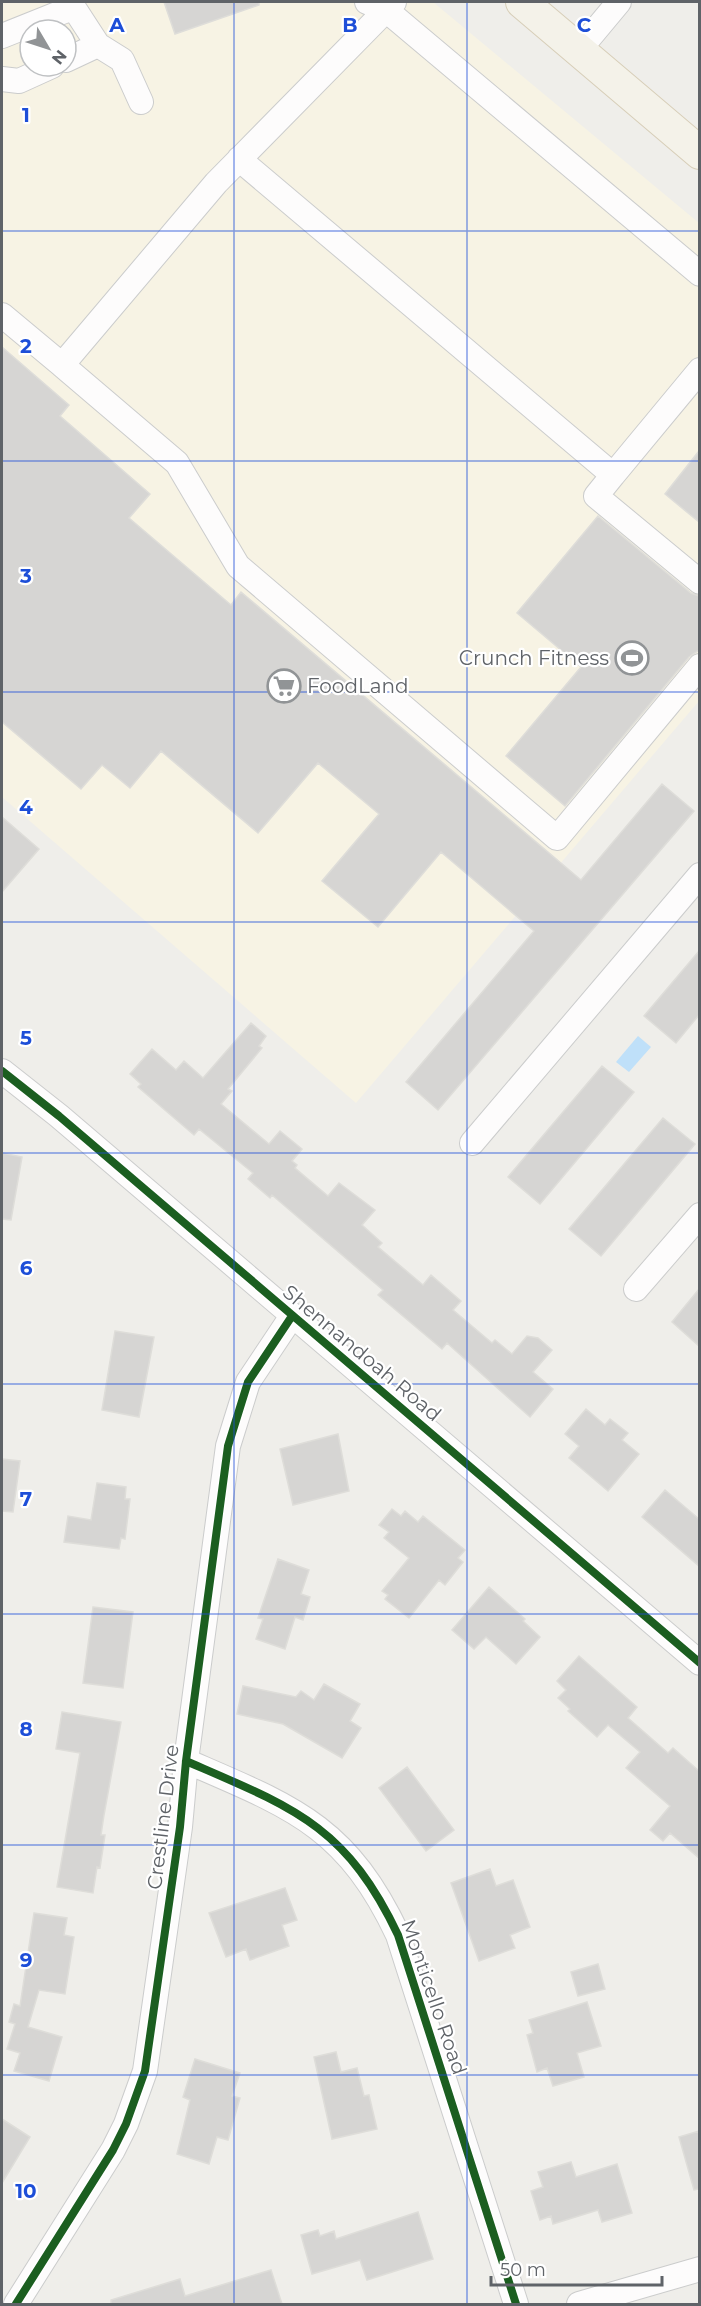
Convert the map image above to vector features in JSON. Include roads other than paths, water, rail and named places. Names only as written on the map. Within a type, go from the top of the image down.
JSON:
[{"type":"main road","points":[[522,2],[699,153]]},
{"type":"street","points":[[579,50],[619,2]]},
{"type":"street","points":[[62,365],[216,183],[382,4],[699,274]]},
{"type":"street","points":[[2,36],[71,5],[98,45],[122,60],[141,102]]},
{"type":"street","points":[[78,54],[98,45]]},
{"type":"street","points":[[2,79],[19,81],[26,78]]},
{"type":"street","points":[[239,159],[613,475]]},
{"type":"street","points":[[2,315],[177,463],[238,566],[557,838],[699,666]]},
{"type":"street","points":[[699,370],[596,496],[699,582]]},
{"type":"street","points":[[472,1143],[699,875]]},
{"type":"street","name":"Shennandoah Road","points":[[2,1071],[59,1116],[699,1663]]},
{"type":"street","points":[[636,1288],[699,1215]]},
{"type":"street","name":"Crestline Drive","points":[[16,2304],[113,2150],[145,2071],[180,1827],[186,1761],[228,1446],[248,1382],[292,1316]]},
{"type":"street","name":"Monticello Road","points":[[186,1761],[262,1794],[315,1825],[338,1844],[356,1865],[387,1911],[398,1935],[516,2304]]},
{"type":"street","points":[[579,2304],[699,2269]]},
{"type":"water","points":[[638,1036],[651,1047],[629,1072],[616,1062]]},
{"type":"place","name":"Crunch Fitness","points":[[632,658]]},
{"type":"place","name":"FoodLand","points":[[284,686]]}]
